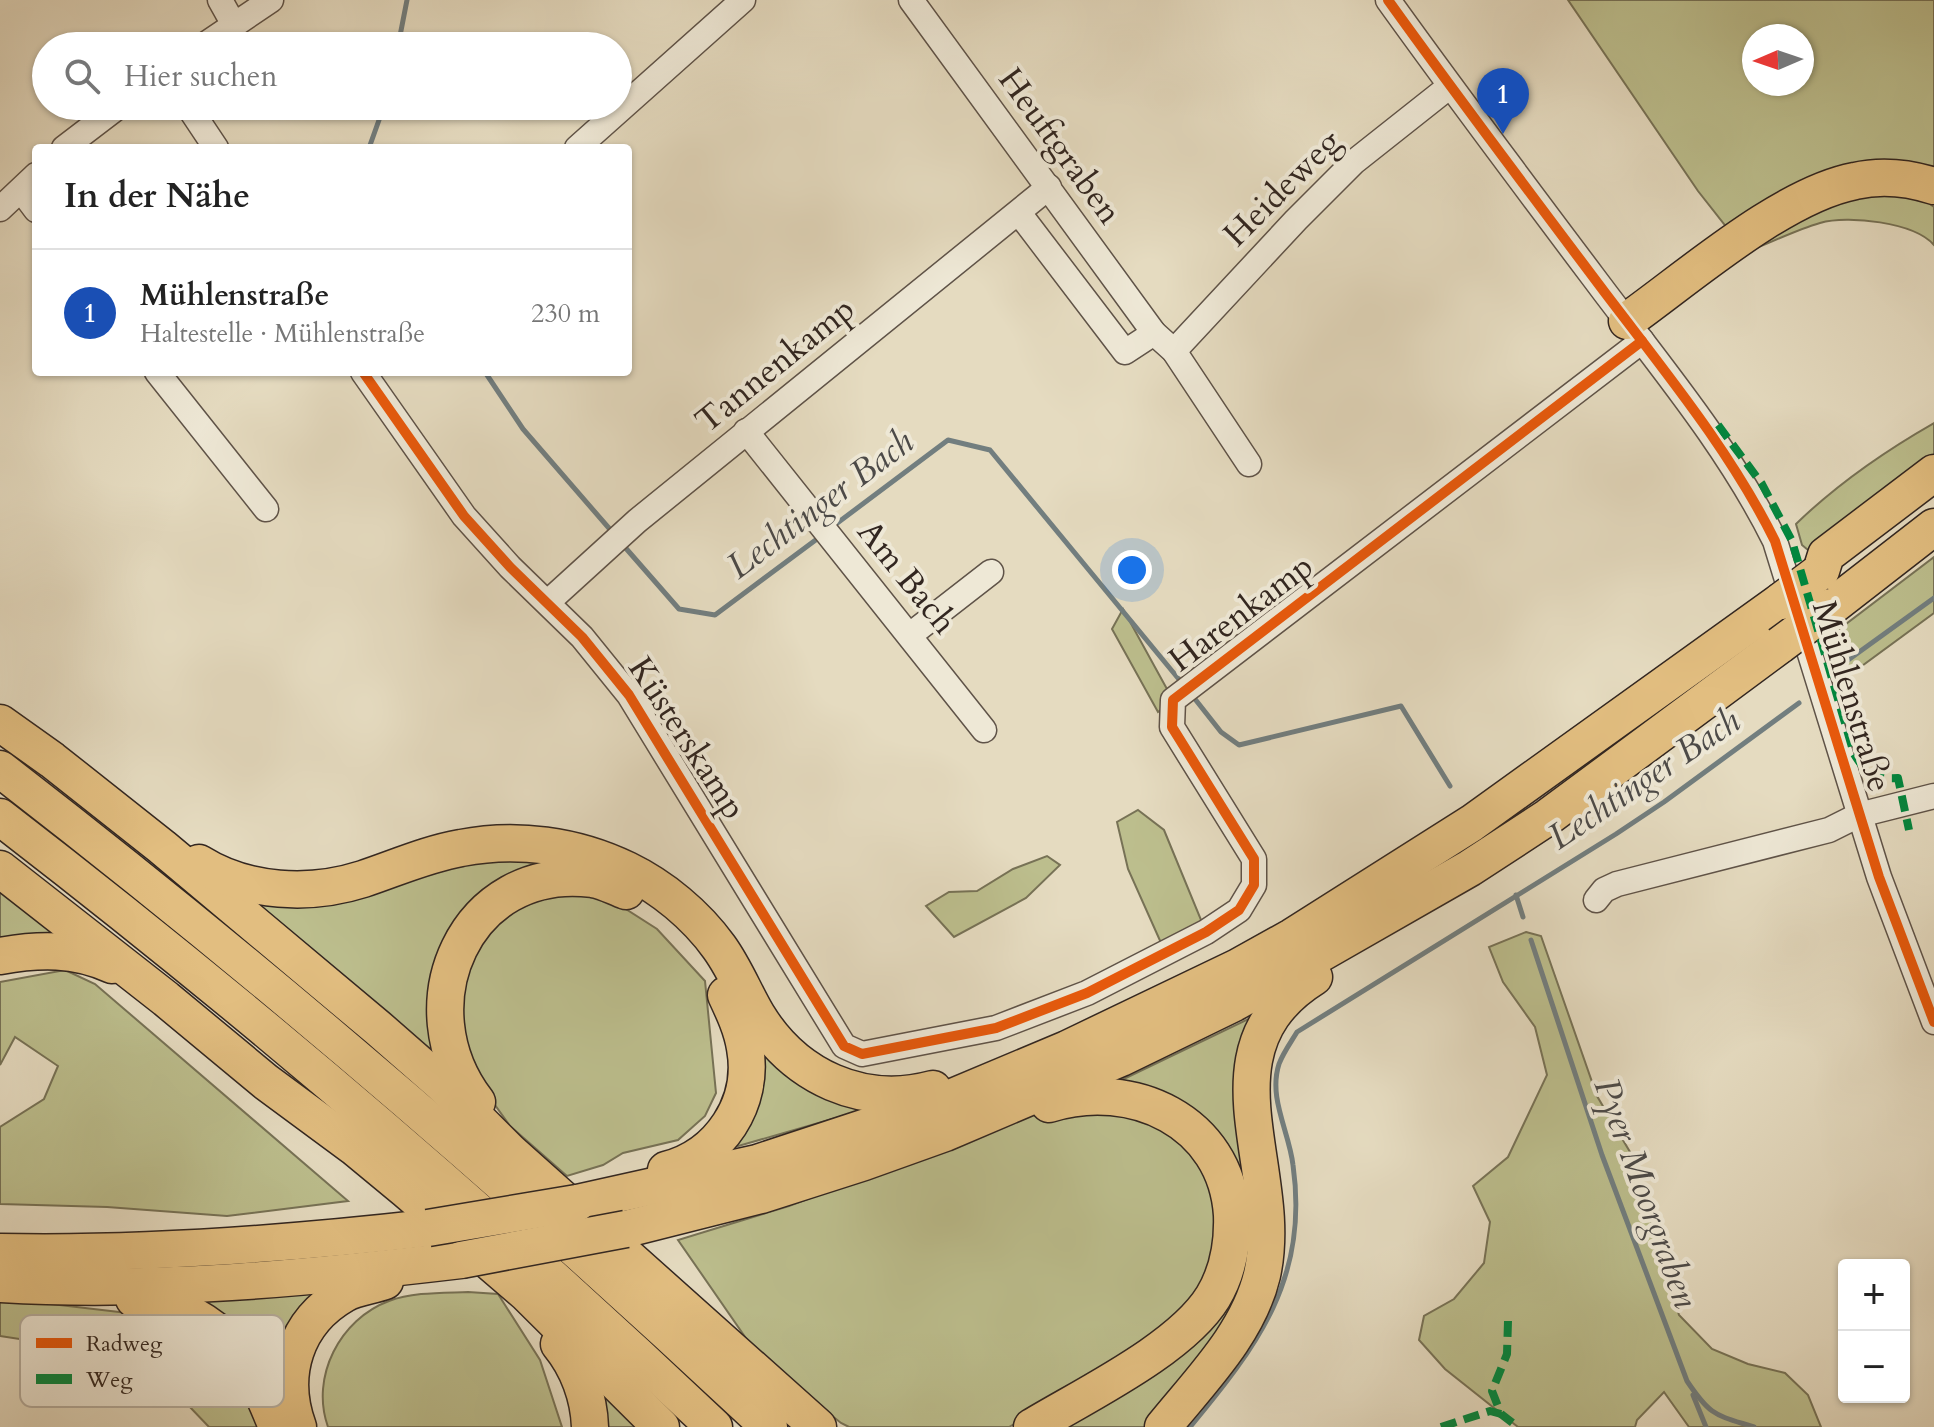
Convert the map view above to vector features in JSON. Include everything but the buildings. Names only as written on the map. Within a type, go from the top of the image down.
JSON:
[{"type":"highway","points":[[1634,331],[1750,232],[1810,196],[1857,180],[1914,180],[1934,186]]},
{"type":"highway","points":[[1823,584],[1826,555],[1934,473]]},
{"type":"highway","points":[[0,1252],[73,1254],[328,1239],[428,1228],[585,1202],[757,1163],[936,1104],[1000,1094],[1121,1058],[1234,1003],[1470,868],[1548,817],[1780,645],[1823,584],[1934,485]]},
{"type":"highway","points":[[0,1284],[59,1287],[186,1284],[461,1260],[626,1229],[748,1198],[864,1162],[1000,1094],[1067,1049],[1238,967],[1292,937],[1472,823],[1765,611],[1934,527]]},
{"type":"highway","points":[[0,723],[162,847],[442,1084],[777,1411],[839,1427]]},
{"type":"highway","points":[[0,769],[212,937],[374,1071],[571,1244],[777,1411],[818,1427]]},
{"type":"highway","points":[[0,817],[353,1103],[543,1269],[714,1427]]},
{"type":"highway","points":[[162,847],[183,853],[209,869],[236,880],[264,887],[296,889],[328,887],[361,880],[435,854],[484,844],[543,845],[584,853],[627,870],[663,892],[690,914],[736,971],[772,1038],[818,1078],[857,1092],[892,1095],[929,1090],[963,1079],[1040,1107],[1067,1098],[1127,1098],[1157,1107],[1183,1123],[1204,1142],[1220,1168],[1231,1200],[1233,1234],[1229,1257],[1212,1298],[1185,1329],[1150,1356],[1032,1427]]},
{"type":"highway","points":[[1163,1427],[1229,1344],[1248,1312],[1261,1277],[1267,1244],[1267,1208],[1252,1120],[1250,1089],[1252,1059],[1261,1033],[1276,1008],[1292,992],[1454,890],[1470,868]]},
{"type":"highway","points":[[0,869],[266,1082],[354,1147],[526,1293],[661,1427]]},
{"type":"highway","points":[[510,1152],[501,1129],[466,1089],[452,1058],[445,1030],[444,1000],[448,971],[460,945],[476,922],[496,903],[524,888],[559,878],[594,879],[627,891],[660,913],[696,946],[720,981],[737,1018],[745,1048],[747,1077],[740,1105],[727,1132],[703,1154],[677,1167],[606,1185],[585,1202]]},
{"type":"highway","points":[[0,956],[54,950],[79,953],[143,981]]},
{"type":"highway","points":[[0,1241],[51,1243],[73,1254]]},
{"type":"highway","points":[[298,1427],[291,1409],[289,1384],[292,1359],[303,1331],[322,1308],[334,1300],[347,1292],[382,1282],[406,1266]]},
{"type":"highway","points":[[59,1287],[74,1297],[147,1300],[172,1305],[193,1315]]},
{"type":"highway","points":[[526,1293],[531,1311],[567,1354],[579,1377],[587,1398],[590,1427]]},
{"type":"highway","points":[[268,1407],[277,1427]]},
{"type":"street","points":[[220,0],[234,25]]},
{"type":"street","points":[[224,32],[271,0]]},
{"type":"street","points":[[632,99],[743,0]]},
{"type":"street","name":"Heuftgraben","points":[[911,0],[1154,333],[1174,351],[1249,464]]},
{"type":"street","name":"Mühlenstraße","points":[[1388,0],[1753,496],[1775,541],[1879,877],[1934,1022]]},
{"type":"street","name":"Heideweg","points":[[1174,351],[1354,162],[1450,86]]},
{"type":"street","points":[[69,144],[101,120]]},
{"type":"street","points":[[197,120],[213,144]]},
{"type":"street","points":[[581,144],[608,120]]},
{"type":"street","points":[[0,209],[28,182]]},
{"type":"street","name":"Tannenkamp","points":[[548,602],[637,521],[1049,187]]},
{"type":"street","name":"Heuftgraben","points":[[1019,213],[1125,352],[1154,333]]},
{"type":"street","name":"Harenkamp","points":[[844,1046],[862,1054],[996,1028],[1087,993],[1166,954],[1239,910],[1254,885],[1254,859],[1172,727],[1173,700],[1634,331]]},
{"type":"street","points":[[160,376],[266,509]]},
{"type":"street","name":"Küsterskamp","points":[[366,376],[464,516],[510,567],[582,637],[629,695],[844,1046]]},
{"type":"street","name":"Am Bach","points":[[746,431],[984,730]]},
{"type":"street","points":[[910,635],[991,572]]},
{"type":"street","points":[[1596,900],[1604,890],[1617,884],[1829,830],[1859,815],[1934,796]]},
{"type":"green space","points":[[1568,0],[1934,0],[1934,171],[1728,229],[1698,191]]},
{"type":"green space","points":[[1847,193],[1920,197],[1934,207],[1934,245],[1925,237],[1897,226],[1847,220],[1820,223],[1749,251]]},
{"type":"green space","points":[[1934,423],[1934,459],[1808,550],[1802,545],[1796,524],[1812,509],[1862,469]]},
{"type":"green space","points":[[1934,557],[1934,613],[1840,682],[1829,637]]},
{"type":"green space","points":[[1123,609],[1173,700],[1158,712],[1112,629]]},
{"type":"green space","points":[[1138,810],[1164,830],[1206,932],[1166,954],[1128,869],[1117,822]]},
{"type":"green space","points":[[502,855],[587,867],[486,892],[437,1058],[225,886]]},
{"type":"green space","points":[[1047,856],[1060,865],[1026,898],[954,937],[926,906],[949,892],[977,891],[1013,869]]},
{"type":"green space","points":[[0,882],[80,944],[0,949]]},
{"type":"green space","points":[[564,888],[610,899],[657,929],[705,981],[716,1093],[705,1116],[678,1140],[623,1153],[603,1165],[567,1176],[510,1126],[465,1063],[460,969],[488,923]]},
{"type":"green space","points":[[1526,932],[1541,936],[1597,1096],[1630,1152],[1679,1315],[1712,1349],[1748,1364],[1785,1373],[1808,1395],[1821,1427],[1689,1427],[1664,1392],[1637,1420],[1635,1427],[1518,1427],[1445,1369],[1419,1340],[1424,1316],[1454,1299],[1484,1263],[1490,1222],[1473,1186],[1508,1157],[1547,1075],[1535,1027],[1503,982],[1489,947]]},
{"type":"green space","points":[[65,970],[95,984],[348,1201],[227,1216],[107,1207],[0,1204],[0,1127],[44,1099],[58,1066],[15,1037],[0,1065],[0,982]]},
{"type":"green space","points":[[740,1004],[860,1104],[860,1111],[728,1149]]},
{"type":"green space","points":[[1263,1012],[1245,1287],[1219,1333],[1145,1427],[1047,1427],[1224,1293],[1230,1172],[1107,1087]]},
{"type":"green space","points":[[1057,1106],[1142,1106],[1205,1162],[1223,1223],[1201,1293],[1173,1323],[1085,1384],[1009,1427],[849,1427],[841,1423],[759,1357],[678,1240],[789,1206]]},
{"type":"green space","points":[[468,1292],[498,1294],[540,1360],[562,1427],[328,1427],[323,1408],[326,1370],[333,1352],[356,1321],[398,1298]]},
{"type":"green space","points":[[321,1293],[284,1376],[284,1315],[201,1315],[188,1302]]},
{"type":"green space","points":[[0,1298],[144,1315],[20,1315],[20,1339],[0,1336]]},
{"type":"green space","points":[[589,1377],[641,1427],[597,1427]]},
{"type":"green space","points":[[190,1407],[255,1407],[267,1427],[209,1427]]},
{"type":"waterway","name":"Lechtinger Bach","points":[[401,32],[407,0]]},
{"type":"waterway","name":"Lechtinger Bach","points":[[370,144],[379,120]]},
{"type":"waterway","name":"Lechtinger Bach","points":[[488,376],[523,429],[614,534]]},
{"type":"waterway","name":"Lechtinger Bach","points":[[832,527],[948,440],[990,450],[1182,683]]},
{"type":"waterway","name":"Lechtinger Bach","points":[[623,545],[679,609],[715,615],[821,536]]},
{"type":"waterway","name":"Lechtinger Bach","points":[[1837,668],[1934,598]]},
{"type":"waterway","name":"Lechtinger Bach","points":[[1191,694],[1221,732],[1239,745],[1401,706],[1450,786]]},
{"type":"waterway","points":[[1190,1427],[1257,1338],[1285,1276],[1293,1242],[1296,1205],[1291,1152],[1278,1102],[1276,1077],[1281,1060],[1297,1032],[1616,834],[1799,703]]},
{"type":"waterway","name":"Pyer Moorgraben","points":[[1516,895],[1523,917]]},
{"type":"waterway","name":"Pyer Moorgraben","points":[[1531,940],[1602,1155],[1687,1381],[1702,1402],[1715,1413],[1754,1427]]},
{"type":"waterway","points":[[1693,1395],[1706,1427]]},
{"type":"marked path","points":[[1718,425],[1762,484],[1792,541],[1854,754],[1872,774],[1882,778],[1898,778],[1909,830]]},
{"type":"marked path","points":[[1508,1321],[1507,1354],[1492,1391],[1501,1414],[1518,1427]]},
{"type":"marked path","points":[[1441,1427],[1490,1411],[1501,1414]]},
{"type":"cycle path","points":[[1388,0],[1696,414],[1758,508],[1775,541],[1879,877],[1934,1022]]},
{"type":"cycle path","points":[[366,376],[464,516],[510,567],[582,637],[629,695],[844,1046],[862,1054],[996,1028],[1087,993],[1206,932],[1239,910],[1254,885],[1254,859],[1172,727],[1173,700],[1642,341]]},
{"type":"place","name":"Mühlenstraße","points":[[1503,134]]}]
